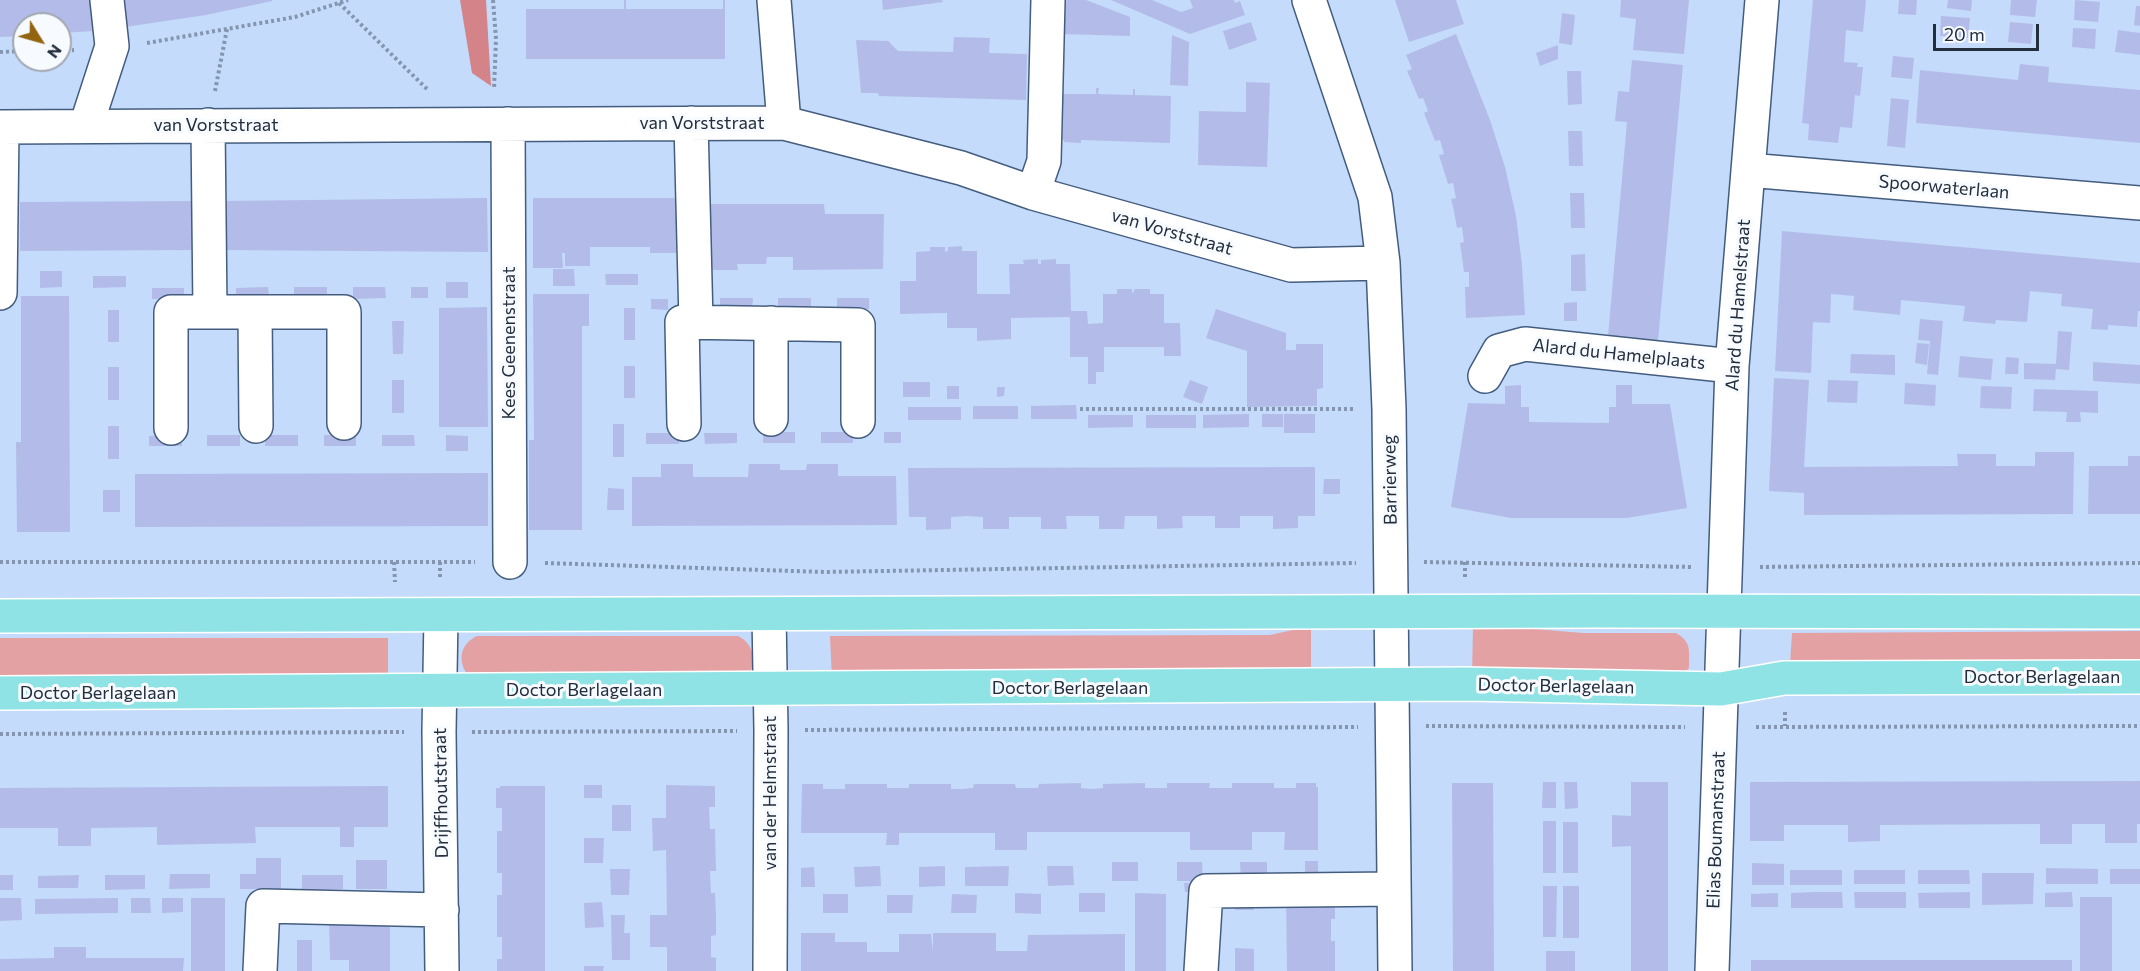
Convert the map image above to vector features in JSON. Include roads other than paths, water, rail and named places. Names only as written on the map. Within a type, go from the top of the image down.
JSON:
[{"type":"main road","points":[[0,616],[2140,612]]},
{"type":"main road","name":"Doctor Berlagelaan","points":[[0,693],[1466,684],[1721,689],[1784,678],[2140,677]]},
{"type":"street","points":[[86,126],[112,46],[107,0]]},
{"type":"street","points":[[774,0],[784,123]]},
{"type":"street","points":[[1033,193],[1044,161],[1048,0]]},
{"type":"street","name":"Barrierweg","points":[[1309,0],[1375,197],[1383,263],[1389,409],[1395,971]]},
{"type":"street","name":"Alard du Hamelstraat","points":[[1723,611],[1732,366],[1762,0]]},
{"type":"street","points":[[691,123],[696,322]]},
{"type":"street","name":"van Vorststraat","points":[[1,127],[784,123],[961,168],[1033,193],[1291,265],[1383,263]]},
{"type":"street","name":"Kees Geenenstraat","points":[[488,124],[510,562]]},
{"type":"street","points":[[208,125],[210,312]]},
{"type":"street","points":[[0,293],[1,127]]},
{"type":"street","name":"Spoorwaterlaan","points":[[1748,170],[2140,203]]},
{"type":"street","points":[[171,428],[171,312],[344,312],[344,423]]},
{"type":"street","points":[[255,312],[256,426]]},
{"type":"street","points":[[684,424],[682,322],[858,325],[858,421]]},
{"type":"street","points":[[771,323],[771,419]]},
{"type":"street","name":"Alard du Hamelplaats","points":[[1485,376],[1499,351],[1525,344],[1732,366]]},
{"type":"street","name":"Elias Boumanstraat","points":[[1712,971],[1723,611]]},
{"type":"street","name":"van der Helmstraat","points":[[768,614],[771,730],[770,971]]},
{"type":"street","name":"Drijffhoutstraat","points":[[441,616],[439,732],[442,971]]},
{"type":"street","points":[[1201,971],[1206,891],[1394,889]]},
{"type":"street","points":[[260,971],[263,906],[442,910]]}]
